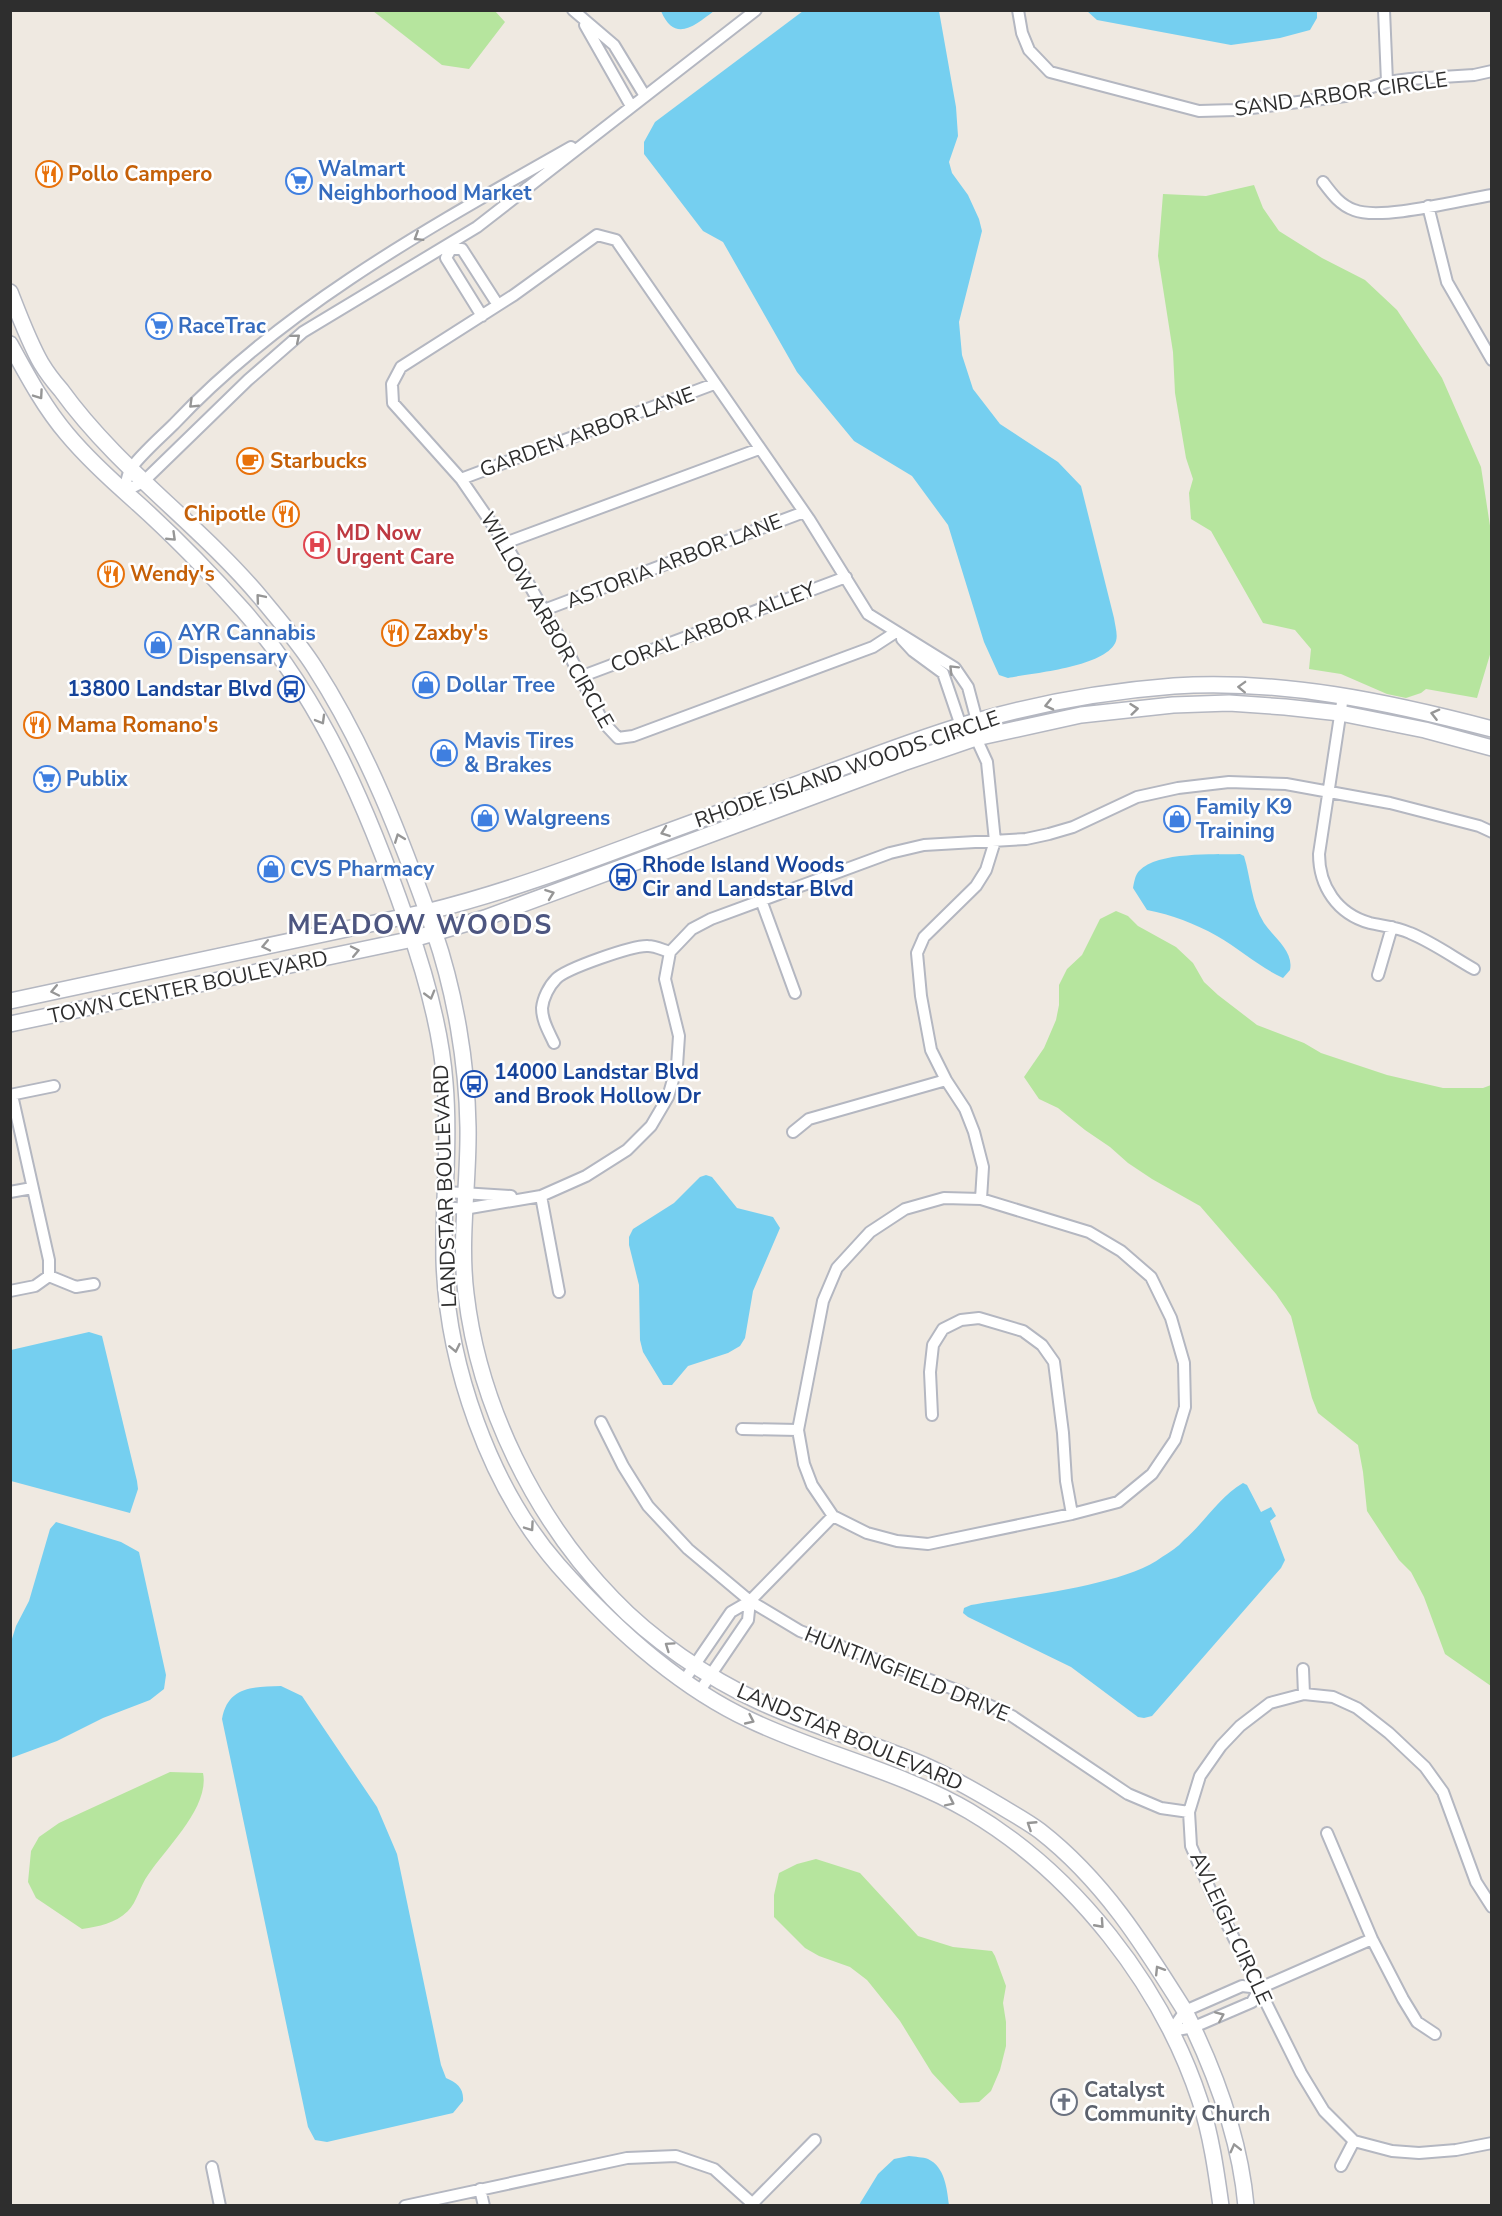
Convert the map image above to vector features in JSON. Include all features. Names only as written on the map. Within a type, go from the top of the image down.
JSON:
[{"type":"main road","name":"LANDSTAR BOULEVARD","points":[[10,292],[41,363],[84,423],[257,593],[313,664],[361,748],[435,933],[455,1011],[465,1072],[468,1132],[464,1209],[466,1293],[478,1357],[503,1431],[534,1495],[571,1549],[614,1600],[660,1640],[694,1664],[756,1701],[926,1767],[978,1793],[1037,1828],[1078,1865],[1123,1915],[1194,2028],[1218,2088],[1244,2183],[1246,2205]]},
{"type":"main road","name":"LANDSTAR BOULEVARD","points":[[10,344],[34,388],[68,435],[123,492],[208,571],[264,635],[294,676],[343,760],[370,820],[413,939],[433,1008],[445,1077],[447,1141],[444,1263],[448,1309],[457,1356],[482,1437],[516,1507],[554,1560],[600,1610],[682,1682],[747,1719],[917,1786],[969,1811],[1023,1850],[1063,1884],[1106,1930],[1138,1974],[1171,2031],[1204,2114],[1221,2205]]},
{"type":"main road","name":"RHODE ISLAND WOODS CIRCLE","points":[[426,912],[482,898],[559,872],[961,726],[1076,698],[1174,686],[1262,687],[1343,696],[1429,712],[1491,729]]},
{"type":"main road","name":"RHODE ISLAND WOODS CIRCLE","points":[[435,933],[485,918],[976,738],[1081,715],[1173,705],[1229,703],[1285,707],[1340,713],[1425,730],[1491,748]]},
{"type":"main road","name":"TOWN CENTER BOULEVARD","points":[[10,1001],[426,912]]},
{"type":"main road","name":"TOWN CENTER BOULEVARD","points":[[10,1024],[435,933]]},
{"type":"main road","points":[[79,986],[84,1008]]},
{"type":"street","points":[[573,10],[614,45],[645,96]]},
{"type":"street","points":[[123,492],[143,482],[248,380],[303,332],[450,247],[756,10]]},
{"type":"street","name":"SAND ARBOR CIRCLE","points":[[1018,10],[1022,33],[1029,50],[1050,72],[1199,111],[1236,110],[1345,96],[1387,82],[1474,75],[1491,71]]},
{"type":"street","points":[[1384,10],[1387,82]]},
{"type":"street","points":[[582,20],[631,106]]},
{"type":"street","points":[[608,68],[622,59]]},
{"type":"street","points":[[123,492],[131,470],[222,376],[275,332],[328,293],[436,226],[600,130]]},
{"type":"street","points":[[1323,183],[1340,203],[1356,211],[1383,213],[1491,195]]},
{"type":"street","points":[[1428,206],[1447,282],[1491,360]]},
{"type":"street","points":[[436,226],[450,247],[462,249],[498,305],[597,235],[615,240],[804,512],[868,614],[955,668],[968,687],[977,721],[976,738]]},
{"type":"street","points":[[450,247],[446,258],[482,316]]},
{"type":"street","points":[[463,287],[480,275]]},
{"type":"street","name":"WILLOW ARBOR CIRCLE","points":[[498,305],[401,367],[392,384],[393,403],[461,479],[505,543],[544,610],[603,722],[618,738],[633,736],[873,647],[896,633]]},
{"type":"street","name":"GARDEN ARBOR LANE","points":[[461,479],[714,384]]},
{"type":"street","points":[[505,543],[759,449]]},
{"type":"street","name":"ASTORIA ARBOR LANE","points":[[544,610],[804,512]]},
{"type":"street","name":"CORAL ARBOR ALLEY","points":[[580,677],[846,577]]},
{"type":"street","points":[[896,633],[913,651],[943,673],[961,726],[976,738],[987,762],[995,841],[986,870],[976,886],[924,937],[917,953],[921,996],[931,1050],[946,1080],[965,1109],[974,1132],[983,1167],[981,1199]]},
{"type":"street","points":[[1173,705],[1174,686]]},
{"type":"street","points":[[1343,696],[1319,854],[1320,870],[1326,887],[1334,901],[1347,913],[1362,920],[1417,936],[1474,969]]},
{"type":"street","points":[[445,1200],[464,1209],[541,1196],[586,1176],[627,1150],[651,1126],[668,1097],[677,1066],[679,1036],[665,979],[670,952],[692,929],[711,918],[890,854],[924,845],[995,841],[1049,834],[1073,827],[1137,797],[1178,788],[1229,782],[1286,784],[1328,791],[1404,807],[1479,826],[1491,832]]},
{"type":"street","points":[[761,900],[795,993]]},
{"type":"street","points":[[1378,975],[1392,927]]},
{"type":"street","points":[[554,1043],[543,1021],[542,1007],[546,993],[556,978],[570,970],[629,949],[648,946],[670,952]]},
{"type":"street","points":[[793,1132],[809,1119],[946,1080]]},
{"type":"street","points":[[49,1276],[48,1260],[11,1095],[54,1086]]},
{"type":"street","points":[[10,1192],[32,1188]]},
{"type":"street","points":[[445,1200],[465,1193],[519,1197],[541,1196]]},
{"type":"street","points":[[541,1196],[559,1292]]},
{"type":"street","points":[[944,1198],[981,1199],[1089,1232],[1121,1251],[1151,1278],[1171,1318],[1184,1363],[1185,1407],[1175,1440],[1152,1474],[1118,1502],[928,1544],[897,1541],[867,1533],[833,1516],[812,1485],[804,1464],[798,1430],[823,1301],[837,1268],[870,1232],[905,1209],[944,1198]]},
{"type":"street","points":[[49,1276],[76,1287],[94,1284]]},
{"type":"street","points":[[10,1290],[35,1286],[49,1276]]},
{"type":"street","points":[[932,1415],[933,1345],[943,1329],[961,1320],[979,1318],[1023,1331],[1042,1345],[1054,1362],[1063,1433],[1065,1481],[1072,1514]]},
{"type":"street","name":"HUNTINGFIELD DRIVE","points":[[601,1422],[623,1466],[648,1506],[688,1549],[750,1601],[800,1631],[959,1691],[1012,1716],[1128,1794],[1161,1808],[1190,1812]]},
{"type":"street","points":[[742,1430],[798,1430]]},
{"type":"street","points":[[682,1682],[731,1612],[750,1601],[833,1516]]},
{"type":"street","points":[[699,1692],[748,1620],[750,1601]]},
{"type":"street","points":[[1303,1669],[1304,1694]]},
{"type":"street","name":"AVLEIGH CIRCLE","points":[[1354,2141],[1324,2110],[1301,2073],[1212,1894],[1191,1846],[1190,1812],[1200,1776],[1221,1746],[1240,1726],[1270,1703],[1304,1694],[1334,1697],[1358,1708],[1425,1767],[1443,1792],[1476,1882],[1491,1907]]},
{"type":"street","points":[[1327,1833],[1372,1939],[1402,1999],[1417,2022],[1435,2034]]},
{"type":"street","points":[[1171,2031],[1185,2011],[1242,1986],[1260,1988],[1372,1939]]},
{"type":"street","points":[[1171,2031],[1194,2028],[1252,2002],[1260,1988]]},
{"type":"street","points":[[405,2205],[627,2158],[676,2156],[714,2169],[754,2204],[815,2140]]},
{"type":"street","points":[[1341,2166],[1354,2141],[1392,2151],[1419,2153],[1456,2150],[1491,2143]]},
{"type":"street","points":[[212,2167],[220,2205]]},
{"type":"street","points":[[480,2190],[484,2205]]},
{"type":"green space","points":[[373,11],[495,11],[505,22],[469,69],[442,65]]},
{"type":"green space","points":[[1254,185],[1263,208],[1279,231],[1322,258],[1365,280],[1397,310],[1442,378],[1481,467],[1492,539],[1492,648],[1477,698],[1426,689],[1406,698],[1387,694],[1341,674],[1309,669],[1311,649],[1295,630],[1263,623],[1211,531],[1191,519],[1189,493],[1193,479],[1186,458],[1175,393],[1173,352],[1158,256],[1163,194],[1206,196]]},
{"type":"green space","points":[[1116,911],[1128,916],[1138,926],[1176,947],[1193,963],[1204,982],[1257,1025],[1304,1043],[1321,1053],[1387,1075],[1443,1088],[1483,1088],[1491,1085],[1491,1686],[1445,1654],[1424,1597],[1411,1572],[1399,1560],[1367,1511],[1358,1445],[1318,1413],[1291,1316],[1276,1294],[1200,1206],[1152,1179],[1058,1108],[1039,1099],[1024,1077],[1044,1048],[1056,1020],[1059,985],[1067,969],[1082,955],[1100,919]]},
{"type":"green space","points":[[170,1772],[203,1773],[200,1799],[185,1827],[148,1875],[128,1911],[112,1922],[82,1929],[36,1898],[28,1882],[31,1851],[39,1837],[59,1823]]},
{"type":"green space","points":[[816,1859],[860,1873],[918,1936],[953,1947],[992,1951],[1006,1986],[1003,2003],[1006,2046],[1000,2070],[991,2091],[979,2102],[960,2103],[932,2073],[900,2021],[867,1980],[850,1967],[819,1956],[805,1948],[774,1917],[774,1895],[779,1873],[797,1864]]},
{"type":"water","points":[[661,11],[714,11],[693,26],[679,29],[667,21]]},
{"type":"water","points":[[803,11],[939,11],[956,107],[958,136],[949,162],[952,173],[968,195],[982,231],[959,322],[962,355],[973,389],[1000,424],[1058,462],[1081,486],[1117,633],[1116,641],[1110,650],[1099,657],[1050,671],[1008,678],[999,675],[984,642],[948,525],[912,476],[854,441],[797,372],[723,242],[703,231],[644,154],[644,142],[655,122]]},
{"type":"water","points":[[1087,11],[1317,11],[1317,18],[1310,30],[1280,38],[1231,45],[1097,20]]},
{"type":"water","points":[[1240,854],[1244,856],[1260,915],[1289,957],[1290,970],[1283,978],[1208,931],[1183,920],[1147,910],[1133,888],[1139,871],[1159,860],[1187,855]]},
{"type":"water","points":[[706,1175],[712,1177],[737,1208],[773,1217],[780,1228],[753,1291],[745,1338],[740,1346],[728,1353],[688,1366],[672,1385],[663,1385],[643,1352],[640,1340],[639,1285],[629,1237],[633,1229],[674,1203],[700,1177]]},
{"type":"water","points":[[89,1332],[102,1336],[137,1481],[138,1489],[130,1513],[11,1481],[11,1350]]},
{"type":"water","points":[[1243,1483],[1247,1485],[1261,1512],[1271,1507],[1276,1516],[1270,1521],[1285,1560],[1281,1568],[1152,1716],[1138,1717],[1071,1667],[963,1613],[964,1608],[971,1605],[1098,1583],[1145,1567],[1179,1545],[1219,1502]]},
{"type":"water","points":[[56,1522],[121,1542],[139,1552],[166,1675],[164,1689],[150,1700],[103,1718],[57,1741],[11,1758],[11,1642],[16,1626],[29,1601],[50,1529]]},
{"type":"water","points":[[281,1686],[302,1696],[377,1807],[397,1854],[441,2065],[446,2078],[456,2084],[462,2093],[463,2101],[453,2113],[327,2142],[315,2140],[308,2127],[222,1719],[230,1700],[243,1690]]},
{"type":"water","points":[[909,2156],[928,2159],[938,2167],[944,2179],[949,2205],[859,2205],[878,2174],[894,2159]]},
{"type":"place","name":"Pollo Campero","points":[[49,174]]},
{"type":"place","name":"Walmart Neighborhood Market","points":[[299,181]]},
{"type":"place","name":"RaceTrac","points":[[159,326]]},
{"type":"place","name":"Starbucks","points":[[250,461]]},
{"type":"place","name":"Chipotle","points":[[286,514]]},
{"type":"place","name":"MD Now Urgent Care","points":[[317,545]]},
{"type":"place","name":"Wendy's","points":[[111,574]]},
{"type":"place","name":"Zaxby's","points":[[395,633]]},
{"type":"place","name":"AYR Cannabis Dispensary","points":[[158,645]]},
{"type":"place","name":"Dollar Tree","points":[[426,685]]},
{"type":"place","name":"13800 Landstar Blvd","points":[[291,689]]},
{"type":"place","name":"Mama Romano's","points":[[37,725]]},
{"type":"place","name":"Mavis Tires & Brakes","points":[[444,753]]},
{"type":"place","name":"Publix","points":[[47,779]]},
{"type":"place","name":"Walgreens","points":[[485,818]]},
{"type":"place","name":"Family K9 Training","points":[[1177,819]]},
{"type":"place","name":"CVS Pharmacy","points":[[271,869]]},
{"type":"place","name":"Rhode Island Woods Cir and Landstar Blvd","points":[[623,877]]},
{"type":"place","name":"14000 Landstar Blvd and Brook Hollow Dr","points":[[474,1084]]},
{"type":"place","name":"Catalyst Community Church","points":[[1064,2102]]},
{"type":"district","name":"MEADOW WOODS","points":[[420,925]]}]
